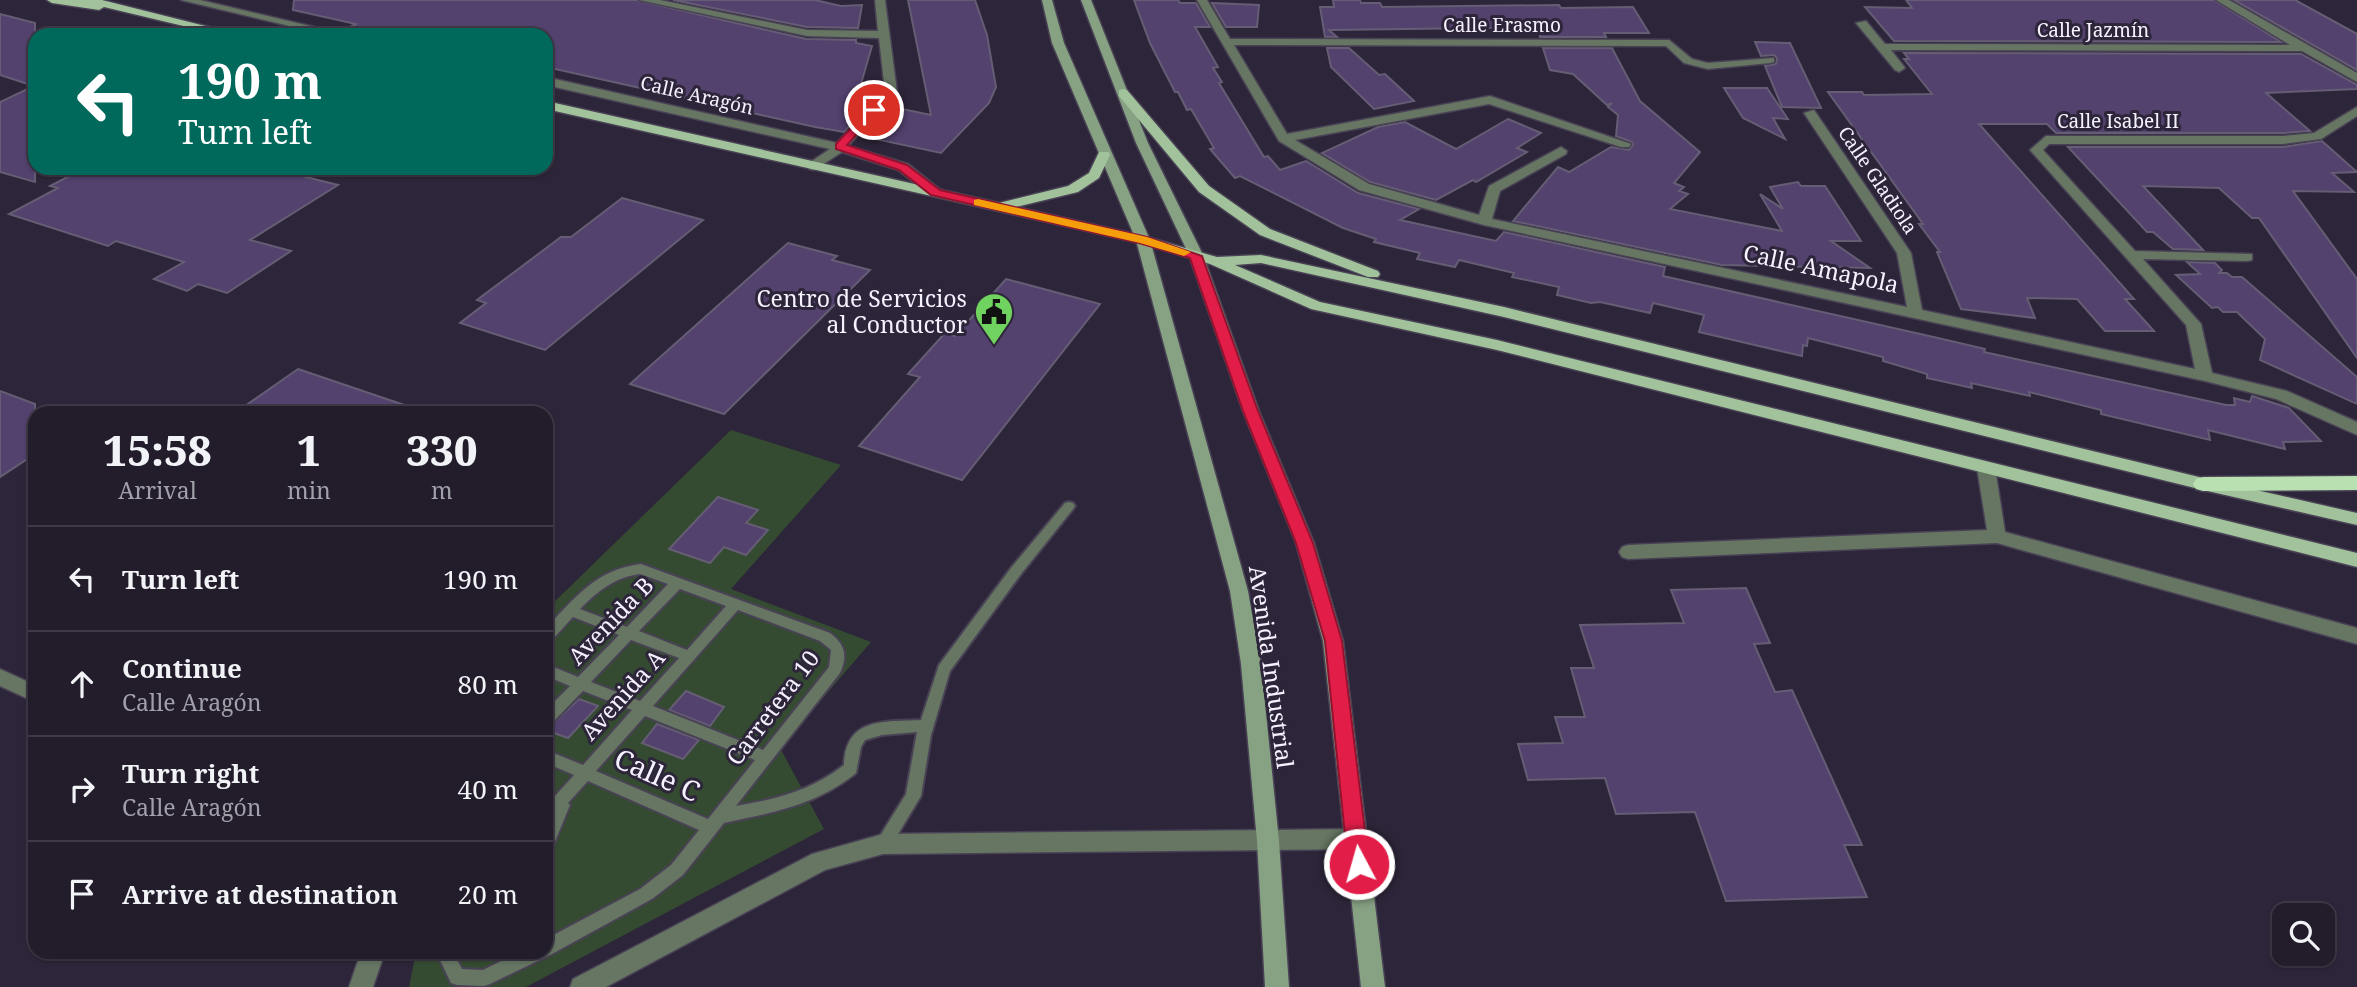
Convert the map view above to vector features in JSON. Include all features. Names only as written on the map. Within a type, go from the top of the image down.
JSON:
[{"type":"highway","points":[[2203,484],[2357,483]]},
{"type":"main road","points":[[52,0],[130,11]]},
{"type":"main road","points":[[89,0],[204,28]]},
{"type":"main road","points":[[1123,93],[1204,189],[1265,232],[1369,273],[1504,312]]},
{"type":"main road","points":[[553,107],[1143,240],[1215,261],[1317,306],[1497,345],[2357,560]]},
{"type":"main road","points":[[996,207],[1073,189],[1094,175],[1104,155]]},
{"type":"main road","points":[[1215,261],[1261,259],[1504,312],[2203,484],[2357,519]]},
{"type":"street","points":[[187,0],[311,28]]},
{"type":"street","points":[[644,0],[807,33],[884,35]]},
{"type":"street","points":[[814,166],[840,147],[891,92],[880,0]]},
{"type":"street","name":"Avenida Industrial","points":[[1047,0],[1058,43],[1104,155],[1143,240],[1239,591],[1251,664],[1268,841],[1277,987]]},
{"type":"street","points":[[1086,0],[1142,143],[1196,256],[1251,411],[1305,543],[1334,641],[1373,987]]},
{"type":"street","name":"Calle Amapola","points":[[1202,0],[1283,138],[1364,187],[1484,221],[2205,376],[2281,395],[2357,429]]},
{"type":"street","points":[[2221,0],[2357,78]]},
{"type":"street","points":[[1862,23],[1899,68]]},
{"type":"street","name":"Calle Erasmo","points":[[1226,42],[1669,43],[1688,61],[1707,66],[1770,60]]},
{"type":"street","name":"Calle Jazmín","points":[[1881,47],[2305,48]]},
{"type":"street","name":"Calle Aragón","points":[[553,83],[840,147],[903,167],[936,192]]},
{"type":"street","points":[[1283,138],[1490,100],[1625,144]]},
{"type":"street","name":"Calle Isabel II","points":[[2205,376],[2193,324],[2036,150],[2046,140],[2283,140],[2318,136],[2357,111]]},
{"type":"street","name":"Calle Gladiola","points":[[1810,113],[1904,253],[1915,312]]},
{"type":"street","points":[[1484,221],[1494,189],[1561,151]]},
{"type":"street","points":[[2130,255],[2247,257]]},
{"type":"street","points":[[1986,468],[1997,536]]},
{"type":"street","points":[[1628,552],[1997,536],[2357,636]]},
{"type":"street","points":[[0,677],[28,691]]},
{"type":"street","points":[[582,987],[820,861],[883,844],[1356,839]]},
{"type":"street","points":[[361,987],[371,959]]},
{"type":"lane","points":[[883,844],[913,796],[926,726],[944,669],[1016,571],[1069,506]]},
{"type":"lane","name":"Carretera 10","points":[[553,630],[614,574],[629,569],[641,569],[825,637],[836,644],[840,656],[835,669],[677,870],[646,894],[553,944]]},
{"type":"lane","name":"Avenida B","points":[[553,712],[677,583]]},
{"type":"lane","name":"Avenida A","points":[[553,810],[735,605]]},
{"type":"lane","points":[[572,611],[688,656]]},
{"type":"lane","points":[[553,673],[765,757]]},
{"type":"lane","points":[[713,822],[808,798],[833,784],[850,768],[852,751],[860,737],[875,731],[926,726]]},
{"type":"lane","name":"Calle C","points":[[553,759],[713,822]]},
{"type":"lane","points":[[553,826],[564,798]]},
{"type":"lane","points":[[448,959],[457,977],[484,978],[514,959]]},
{"type":"green space","points":[[731,430],[841,465],[731,589],[871,642],[780,748],[824,829],[526,987],[409,987],[415,959],[553,959],[553,603]]},
{"type":"building","points":[[294,0],[636,0],[806,39],[856,40],[856,43],[872,46],[858,94],[853,99],[871,102],[844,132],[553,69],[553,28],[354,28],[350,27],[356,24],[293,10]]},
{"type":"building","points":[[673,0],[815,0],[841,6],[862,5],[858,28],[807,27]]},
{"type":"building","points":[[908,0],[975,0],[987,35],[996,87],[989,103],[941,153],[861,136],[888,106],[931,115]]},
{"type":"building","points":[[1134,0],[1178,0],[1180,3],[1196,3],[1210,27],[1195,27],[1218,67],[1213,68],[1222,82],[1219,83],[1264,157],[1268,156],[1280,170],[1306,161],[1358,193],[1419,209],[1400,220],[1496,241],[1504,232],[1665,267],[1663,276],[1985,349],[1984,352],[2226,405],[2235,405],[2234,398],[2250,402],[2252,396],[2289,408],[2321,441],[2283,442],[2285,449],[2208,430],[2210,440],[2101,414],[2101,410],[2029,392],[2030,396],[1971,383],[1972,388],[1927,378],[1927,374],[1883,361],[1883,357],[1808,338],[1807,346],[1803,345],[1802,356],[1699,332],[1704,315],[1653,303],[1650,313],[1600,302],[1591,303],[1557,295],[1559,287],[1512,277],[1514,273],[1459,260],[1455,267],[1417,259],[1420,253],[1374,242],[1376,239],[1343,228],[1240,176],[1235,178],[1210,149],[1214,148],[1191,109],[1187,110],[1178,92],[1175,92],[1150,43]]},
{"type":"building","points":[[1333,0],[1360,0],[1361,3],[1380,3],[1382,7],[1633,7],[1649,33],[1604,33],[1606,37],[1540,37],[1539,27],[1483,28],[1482,25],[1482,28],[1329,30],[1337,37],[1325,37],[1320,7],[1334,7]]},
{"type":"building","points":[[1906,0],[2214,0],[2281,42],[1894,41],[1865,7],[1912,8]]},
{"type":"building","points":[[2234,0],[2295,0],[2357,34],[2357,70]]},
{"type":"building","points":[[1212,3],[1259,5],[1257,27],[1226,27]]},
{"type":"building","points":[[0,14],[35,23],[35,28],[28,28],[28,84],[0,75]]},
{"type":"building","points":[[1755,42],[1790,43],[1821,108],[1782,107],[1765,66],[1776,64],[1777,58],[1774,55],[1761,56]]},
{"type":"building","points":[[1327,48],[1349,48],[1379,75],[1385,74],[1414,101],[1374,109],[1331,67]]},
{"type":"building","points":[[1543,48],[1612,48],[1640,101],[1700,152],[1674,183],[1684,187],[1679,191],[1688,194],[1670,209],[1782,231],[1760,194],[1783,209],[1770,187],[1798,182],[1801,186],[1825,186],[1861,241],[1831,241],[1870,268],[1722,265],[1513,221],[1558,167],[1569,172],[1611,147],[1629,150],[1633,145],[1632,142],[1616,136],[1618,115],[1608,107],[1612,103],[1607,105],[1573,74],[1550,70]]},
{"type":"building","points":[[1904,53],[2301,54],[2357,85],[2357,89],[2266,93],[2310,131],[2056,133],[2047,124],[1979,124],[2134,299],[2125,299],[2154,331],[2105,331],[2077,299],[2027,298],[2035,318],[1961,309],[1937,252],[1940,252],[1919,224],[1923,224],[1828,92],[1862,92],[1864,95],[1932,94],[1904,59],[1909,59]]},
{"type":"building","points":[[1724,88],[1767,88],[1788,119],[1773,118],[1785,139],[1743,118]]},
{"type":"building","points":[[28,89],[28,175],[35,175],[35,182],[0,172],[0,102]]},
{"type":"building","points":[[1508,119],[1541,133],[1517,148],[1527,152],[1476,182],[1473,180],[1436,200],[1370,182],[1322,153],[1378,127],[1405,122],[1456,149]]},
{"type":"building","points":[[2322,141],[2357,172],[2332,173],[2354,192],[2293,191],[2357,279],[2357,358],[2259,218],[2252,218],[2219,188],[2143,186],[2203,250],[2173,249],[2153,232],[2147,232],[2068,147],[2283,147]]},
{"type":"building","points":[[71,175],[309,175],[306,177],[338,185],[250,240],[291,251],[227,293],[198,284],[187,291],[154,279],[184,262],[116,241],[108,246],[9,214],[58,188],[50,186]]},
{"type":"building","points":[[622,198],[703,220],[545,350],[460,323],[486,303],[477,300],[561,237],[571,237]]},
{"type":"building","points":[[788,243],[837,256],[832,260],[870,270],[724,414],[630,384]]},
{"type":"building","points":[[2187,262],[2215,263],[2222,270],[2219,273],[2242,277],[2357,377],[2357,404],[2260,360],[2265,339],[2237,312],[2223,312],[2218,307],[2212,308],[2176,275],[2200,274]]},
{"type":"building","points":[[1006,279],[1100,304],[962,480],[859,446],[920,377],[908,374],[945,333],[955,336]]},
{"type":"building","points":[[298,369],[407,406],[245,406]]},
{"type":"building","points":[[0,391],[35,406],[28,406],[28,459],[0,477]]},
{"type":"building","points":[[718,497],[758,510],[746,523],[768,530],[746,555],[724,547],[710,563],[669,549]]},
{"type":"building","points":[[1746,588],[1770,643],[1754,644],[1775,692],[1792,690],[1862,845],[1844,845],[1867,897],[1726,901],[1695,812],[1616,814],[1605,778],[1528,780],[1518,744],[1563,743],[1555,717],[1585,717],[1571,668],[1594,668],[1580,625],[1684,623],[1671,590]]},
{"type":"building","points":[[686,691],[724,707],[710,726],[669,710]]},
{"type":"building","points":[[579,699],[598,706],[568,738],[553,733],[553,723]]},
{"type":"building","points":[[657,724],[699,740],[683,759],[642,743]]},
{"type":"slow traffic","points":[[978,203],[1143,240],[1184,252]]},
{"type":"place","name":"Centro de Servicios al Conductor","points":[[994,346]]},
{"type":"route","points":[[874,110],[840,147],[903,167],[936,192],[1143,240],[1196,256],[1251,411],[1305,543],[1334,641],[1359,864]]}]
